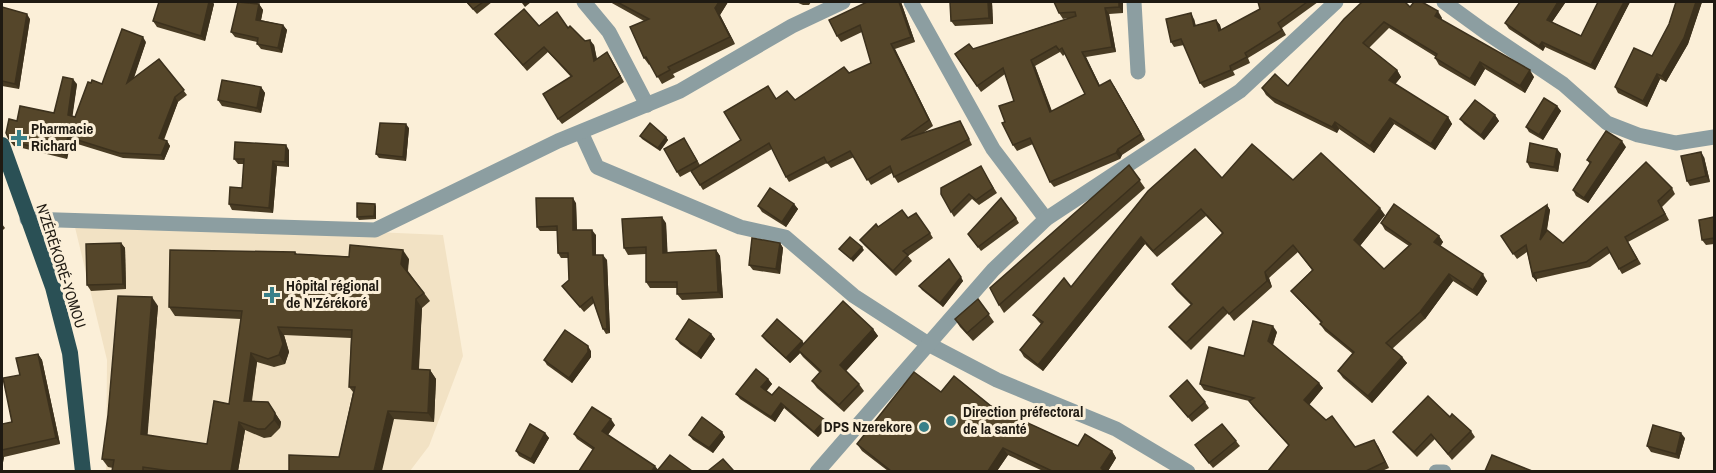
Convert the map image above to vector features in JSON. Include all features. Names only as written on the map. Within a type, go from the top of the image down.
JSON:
[{"type":"highway","name":"N'ZÉRÉKORÉ-YOMOU","points":[[2,145],[53,287],[70,352],[83,471]]},
{"type":"street","points":[[584,2],[609,32],[647,105]]},
{"type":"street","points":[[27,219],[375,230],[581,132],[680,91],[792,26],[843,2]]},
{"type":"street","points":[[911,2],[993,150],[1046,219]]},
{"type":"street","points":[[1134,2],[1138,72]]},
{"type":"street","points":[[817,471],[930,345],[993,270],[1046,219],[1240,92],[1336,2]]},
{"type":"street","points":[[1444,2],[1484,32],[1563,84],[1607,123],[1638,135],[1676,143],[1714,137]]},
{"type":"street","points":[[581,132],[597,167],[741,227],[784,237],[854,296],[930,345],[997,380],[1116,429],[1188,471]]},
{"type":"street","points":[[1436,471],[1444,471]]},
{"type":"shaded area","name":"Hôpital régional de N'Zérékoré","points":[[73,219],[443,235],[463,356],[429,446],[410,471],[106,471],[107,360]]},
{"type":"building","points":[[159,2],[209,2],[201,36],[153,21]]},
{"type":"building","points":[[238,2],[259,4],[256,20],[283,25],[278,48],[257,44],[258,38],[231,32]]},
{"type":"building","points":[[467,2],[483,2],[473,9]]},
{"type":"building","points":[[617,2],[719,2],[715,8],[730,37],[668,67],[670,70],[657,77],[646,57],[644,58],[630,27],[649,19]]},
{"type":"building","points":[[867,2],[899,2],[911,37],[891,44],[929,120],[901,140],[960,121],[969,139],[894,177],[890,166],[867,180],[850,151],[827,163],[824,157],[786,177],[769,143],[700,185],[691,171],[741,140],[724,112],[768,86],[776,99],[787,91],[795,100],[844,67],[849,73],[871,63],[860,25],[837,36],[829,20]]},
{"type":"building","points":[[950,2],[988,2],[989,18],[951,21]]},
{"type":"building","points":[[1054,2],[1119,2],[1119,7],[1105,8],[1112,47],[1082,52],[1099,86],[1110,80],[1141,134],[1118,149],[1116,153],[1050,182],[1030,138],[1013,145],[1002,123],[1005,122],[999,106],[1014,101],[1003,68],[977,86],[955,54],[969,44],[973,49],[1076,16],[1075,12],[1059,13]],"holes":[[[1056,46],[1059,50],[1062,48],[1085,94],[1050,112],[1031,60]]]},
{"type":"building","points":[[1258,2],[1307,2],[1278,23],[1282,30],[1245,53],[1247,57],[1230,66],[1231,70],[1200,83],[1181,39],[1171,42],[1166,19],[1191,13],[1194,26],[1216,20],[1219,31],[1260,9]]},
{"type":"building","points":[[1362,2],[1405,2],[1410,7],[1414,2],[1422,2],[1438,11],[1435,16],[1530,70],[1520,86],[1480,62],[1470,79],[1435,58],[1437,54],[1384,22],[1363,43],[1397,70],[1389,80],[1448,117],[1431,144],[1390,118],[1370,146],[1335,122],[1332,127],[1271,97],[1262,88],[1275,74],[1288,86],[1344,19]]},
{"type":"building","points":[[1520,2],[1558,2],[1547,20],[1581,36],[1598,2],[1624,2],[1591,65],[1542,42],[1539,46],[1505,23]]},
{"type":"building","points":[[1676,2],[1696,2],[1684,38],[1662,76],[1657,74],[1643,101],[1615,87],[1634,48],[1652,56],[1669,24]]},
{"type":"building","points":[[2,7],[27,14],[15,84],[2,81]]},
{"type":"building","points":[[524,9],[539,26],[557,12],[568,28],[570,26],[585,41],[590,40],[594,61],[607,52],[620,76],[558,119],[543,94],[572,76],[544,47],[523,65],[495,34]]},
{"type":"building","points":[[122,29],[143,37],[127,83],[159,59],[184,90],[175,97],[159,138],[167,141],[161,155],[119,153],[68,137],[63,154],[10,141],[6,133],[9,119],[17,121],[20,106],[54,113],[63,77],[73,79],[68,115],[75,117],[88,82],[91,83],[92,80],[102,84]]},
{"type":"building","points":[[222,80],[261,87],[257,108],[218,100]]},
{"type":"building","points":[[1544,98],[1557,106],[1539,135],[1526,127]]},
{"type":"building","points":[[1475,100],[1495,115],[1481,135],[1460,119]]},
{"type":"building","points":[[380,123],[406,124],[403,157],[376,154]]},
{"type":"building","points":[[650,123],[666,137],[658,148],[640,136]]},
{"type":"building","points":[[1606,131],[1622,141],[1584,198],[1573,190],[1591,162],[1587,160]]},
{"type":"building","points":[[684,138],[697,161],[677,172],[664,149]]},
{"type":"building","points":[[235,142],[286,145],[285,162],[273,161],[269,208],[229,204],[230,187],[242,188],[244,159],[234,159]]},
{"type":"building","points":[[1530,143],[1557,149],[1554,167],[1527,162]]},
{"type":"building","points":[[1252,144],[1293,180],[1321,153],[1380,208],[1354,240],[1384,269],[1411,244],[1381,223],[1394,204],[1439,236],[1434,242],[1483,274],[1473,290],[1449,274],[1420,312],[1386,343],[1402,357],[1368,396],[1338,371],[1354,352],[1320,324],[1322,322],[1291,291],[1313,270],[1293,245],[1265,272],[1267,281],[1229,314],[1223,307],[1186,343],[1169,327],[1192,304],[1172,284],[1223,233],[1201,209],[1153,251],[1141,237],[1038,365],[1020,350],[1043,322],[1033,315],[1064,278],[1071,287],[1148,191],[1195,149],[1222,178]]},
{"type":"building","points":[[1701,152],[1706,176],[1687,181],[1681,156]]},
{"type":"building","points":[[1646,162],[1672,188],[1658,201],[1665,214],[1625,237],[1637,259],[1619,269],[1607,247],[1586,262],[1534,273],[1533,277],[1526,245],[1513,254],[1501,236],[1547,205],[1540,240],[1547,230],[1563,243]]},
{"type":"building","points":[[1129,165],[1140,180],[999,305],[990,288]]},
{"type":"building","points":[[981,166],[993,188],[976,200],[969,194],[951,212],[941,194],[941,188]]},
{"type":"building","points":[[770,188],[794,204],[782,222],[758,206]]},
{"type":"building","points":[[536,198],[573,198],[573,230],[592,230],[593,255],[603,255],[607,329],[603,329],[592,297],[580,307],[562,286],[569,280],[568,253],[558,253],[557,226],[537,227]]},
{"type":"building","points":[[1001,198],[1016,218],[978,247],[968,234]]},
{"type":"building","points":[[357,203],[375,204],[374,216],[357,217]]},
{"type":"building","points":[[902,210],[908,218],[916,213],[930,233],[903,251],[908,255],[893,271],[860,240],[876,224],[878,227]]},
{"type":"building","points":[[662,217],[663,253],[716,250],[718,292],[677,294],[677,282],[646,282],[646,247],[624,248],[622,219]]},
{"type":"building","points":[[1714,217],[1714,238],[1702,240],[1699,220]]},
{"type":"building","points":[[850,237],[862,247],[851,259],[839,249]]},
{"type":"building","points":[[752,238],[780,243],[776,269],[749,265]]},
{"type":"building","points":[[121,243],[123,284],[87,285],[86,244]]},
{"type":"building","points":[[350,245],[403,250],[401,264],[424,293],[416,299],[412,369],[430,370],[428,413],[388,411],[374,471],[289,471],[289,455],[339,457],[355,387],[349,387],[352,330],[278,327],[283,344],[279,355],[268,359],[251,353],[244,401],[268,402],[275,413],[274,420],[265,429],[258,429],[239,422],[231,471],[170,471],[143,467],[143,471],[112,471],[114,460],[102,459],[118,296],[152,297],[141,434],[207,444],[214,401],[229,404],[242,311],[169,307],[170,250],[295,252],[295,254],[349,257]]},
{"type":"building","points":[[949,259],[961,277],[940,303],[919,286]]},
{"type":"building","points":[[978,299],[989,314],[967,333],[955,319]]},
{"type":"building","points":[[843,301],[873,329],[840,365],[859,384],[839,405],[812,381],[821,371],[798,350]]},
{"type":"building","points":[[689,319],[711,334],[697,354],[676,339]]},
{"type":"building","points":[[777,319],[802,341],[786,358],[762,336]]},
{"type":"building","points":[[1253,321],[1273,326],[1268,341],[1319,383],[1304,400],[1326,420],[1332,416],[1355,447],[1374,440],[1385,462],[1366,471],[1268,471],[1289,445],[1249,401],[1254,398],[1200,384],[1209,347],[1244,356]]},
{"type":"building","points":[[565,330],[588,346],[588,352],[569,378],[544,360]]},
{"type":"building","points":[[38,354],[56,438],[2,450],[2,424],[12,422],[3,378],[20,375],[16,358]]},
{"type":"building","points":[[756,369],[768,379],[761,387],[772,395],[779,387],[825,420],[814,432],[781,403],[771,417],[736,394]]},
{"type":"building","points":[[914,372],[941,392],[954,376],[991,406],[1078,446],[1085,434],[1112,451],[1101,468],[1104,471],[1052,471],[1003,448],[988,471],[891,471],[857,444]]},
{"type":"building","points":[[1187,380],[1205,402],[1188,417],[1170,396]]},
{"type":"building","points":[[1428,396],[1450,417],[1452,414],[1471,431],[1448,454],[1431,434],[1414,452],[1393,432]]},
{"type":"building","points":[[592,407],[611,419],[602,431],[655,466],[652,471],[579,471],[594,448],[574,434]]},
{"type":"building","points":[[702,417],[722,432],[709,448],[689,435]]},
{"type":"building","points":[[530,424],[545,433],[531,459],[516,451]]},
{"type":"building","points":[[1222,424],[1236,441],[1209,463],[1195,445]]},
{"type":"building","points":[[1653,425],[1681,433],[1676,454],[1647,446]]},
{"type":"building","points":[[670,455],[692,471],[657,471]]},
{"type":"building","points":[[1492,455],[1532,471],[1485,471]]},
{"type":"building","points":[[723,459],[733,470],[708,471]]},
{"type":"place","name":"Pharmacie Richard","points":[[19,138]]},
{"type":"place","name":"Hôpital régional de N'Zérékoré","points":[[272,295]]},
{"type":"place","name":"Direction préfectoral de la santé","points":[[951,421]]},
{"type":"place","name":"DPS Nzerekore","points":[[924,427]]}]
